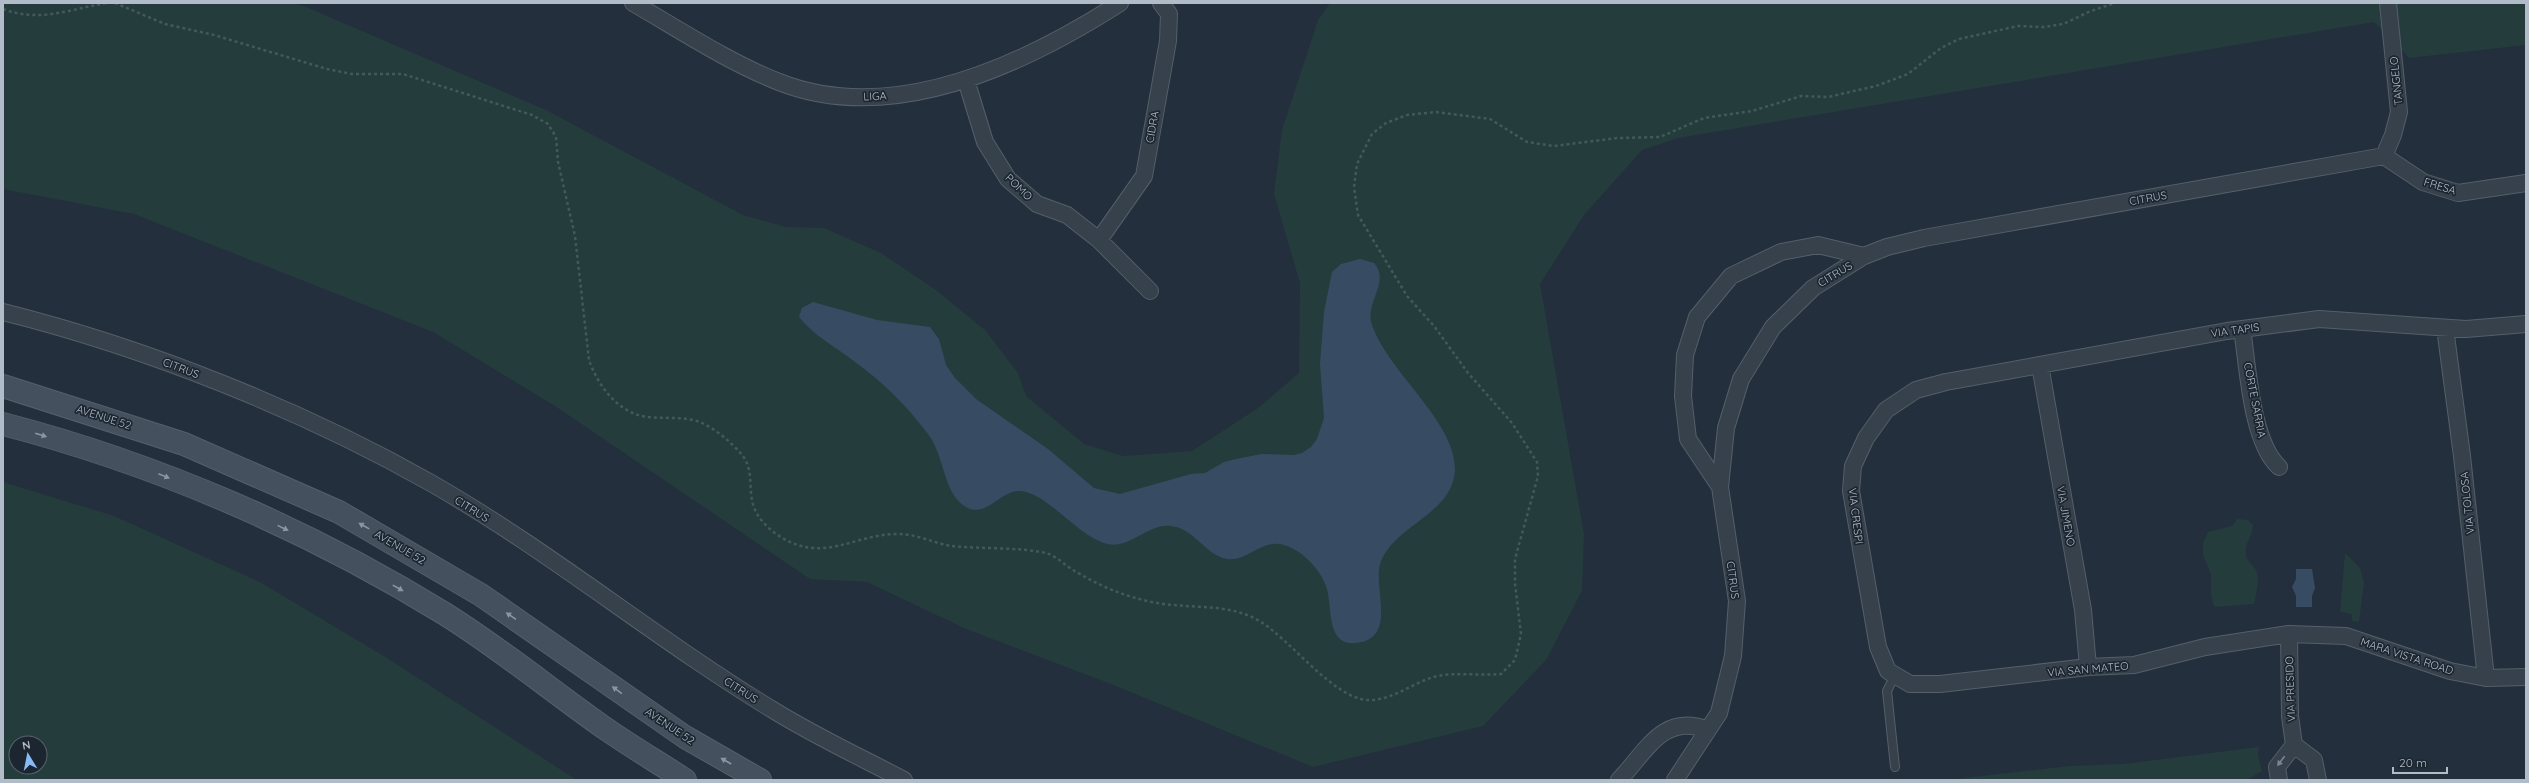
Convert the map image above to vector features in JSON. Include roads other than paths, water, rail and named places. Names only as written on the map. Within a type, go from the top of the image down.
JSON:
[{"type":"main road","name":"AVENUE 52","points":[[3,386],[184,444],[339,512],[481,595],[685,737],[760,780]]},
{"type":"main road","points":[[3,424],[132,464],[242,508],[346,558],[445,614],[523,667],[607,729],[685,780]]},
{"type":"street","name":"LIGA","points":[[632,3],[779,83],[819,94],[865,97],[909,93],[966,80],[1012,64],[1063,38],[1120,3]]},
{"type":"street","name":"CIDRA","points":[[1099,240],[1144,176],[1168,42],[1169,14],[1161,3]]},
{"type":"street","name":"TANGELO","points":[[2384,156],[2393,135],[2399,112],[2388,3]]},
{"type":"street","name":"POMO","points":[[966,80],[984,142],[1008,180],[1036,204],[1067,215],[1099,240],[1150,291]]},
{"type":"street","name":"FRESA","points":[[2384,156],[2422,182],[2458,193],[2526,184]]},
{"type":"street","name":"CITRUS","points":[[1675,780],[1719,713],[1733,656],[1737,601],[1720,487],[1728,421],[1742,379],[1769,334],[1813,288],[1864,256],[1887,247],[1924,238],[2384,156]]},
{"type":"street","points":[[1720,487],[1688,439],[1683,396],[1685,355],[1698,317],[1731,276],[1781,252],[1818,245],[1864,256]]},
{"type":"street","name":"CITRUS","points":[[3,312],[132,349],[231,388],[332,432],[431,483],[560,564],[655,633],[774,711],[904,780]]},
{"type":"street","name":"VIA TAPIS","points":[[1946,382],[2242,329],[2319,318],[2466,329],[2526,324]]},
{"type":"street","name":"VIA TOLOSA","points":[[2445,328],[2462,456],[2486,678]]},
{"type":"street","name":"CORTE SARRIA","points":[[2242,329],[2261,439],[2266,451],[2279,467]]},
{"type":"street","name":"VIA JIMENO","points":[[2040,365],[2083,610],[2088,667]]},
{"type":"street","name":"VIA CRESPI","points":[[1891,673],[1878,647],[1851,492],[1853,466],[1866,438],[1886,410],[1916,390],[1946,382]]},
{"type":"street","name":"MARA VISTA ROAD","points":[[2289,634],[2346,636],[2450,671],[2486,678],[2526,677]]},
{"type":"street","name":"VIA SAN MATEO","points":[[1891,673],[1910,684],[1940,684],[2088,667],[2134,666],[2205,647],[2289,634]]},
{"type":"street","name":"VIA PRESIDO","points":[[2289,634],[2290,716],[2294,745]]},
{"type":"street","points":[[1619,780],[1662,731],[1679,725],[1693,724],[1708,730]]},
{"type":"street","points":[[2280,780],[2277,766],[2294,745],[2314,760],[2318,780]]},
{"type":"lane","points":[[1891,673],[1887,691],[1895,767]]},
{"type":"water","points":[[1360,259],[1374,263],[1380,278],[1370,317],[1380,343],[1434,416],[1445,434],[1452,452],[1455,470],[1452,485],[1445,497],[1435,508],[1399,537],[1389,548],[1381,561],[1379,584],[1381,610],[1377,632],[1369,639],[1355,643],[1345,642],[1339,638],[1334,631],[1326,586],[1315,567],[1297,551],[1284,545],[1269,545],[1241,557],[1227,559],[1219,557],[1186,531],[1171,526],[1155,528],[1124,543],[1116,545],[1108,544],[1086,534],[1042,500],[1032,494],[1021,491],[1007,494],[987,507],[973,510],[966,507],[958,501],[948,484],[934,443],[912,414],[875,378],[818,336],[799,317],[802,308],[813,302],[877,320],[930,327],[939,339],[946,365],[955,378],[976,399],[1048,449],[1094,488],[1120,494],[1191,474],[1205,473],[1224,462],[1236,459],[1261,454],[1294,455],[1302,453],[1311,447],[1317,439],[1324,418],[1320,364],[1324,312],[1332,272],[1341,264]]},
{"type":"water","points":[[2296,569],[2312,569],[2315,588],[2312,596],[2312,607],[2296,607],[2296,596],[2292,587],[2296,579]]}]
